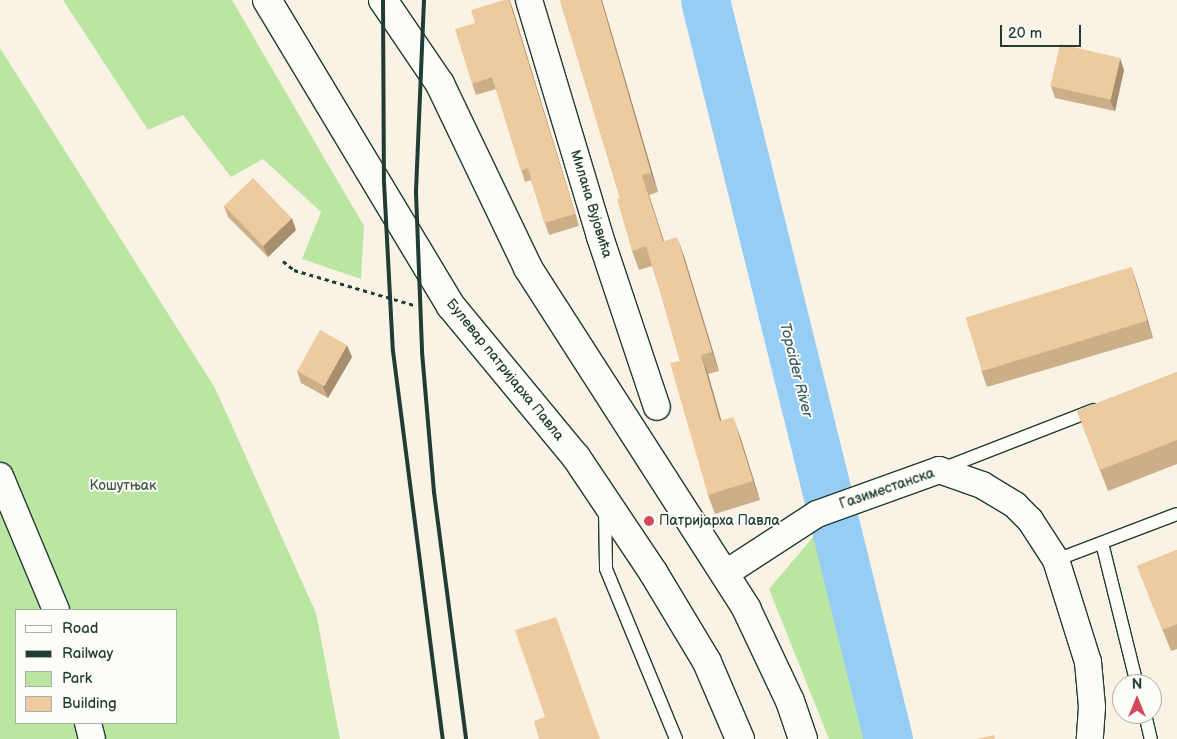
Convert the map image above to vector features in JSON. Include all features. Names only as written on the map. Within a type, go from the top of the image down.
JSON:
[{"type":"main road","name":"Булевар патријарха Павла","points":[[268,0],[452,306],[564,442],[604,499],[702,654],[740,739]]},
{"type":"main road","points":[[383,0],[440,84],[528,268],[726,573],[778,674],[803,739]]},
{"type":"street","name":"Милана Вујовића","points":[[529,0],[600,237],[657,408]]},
{"type":"street","name":"Газиместанска","points":[[726,573],[817,514],[938,470],[982,485],[1015,506],[1030,520],[1056,560],[1087,654],[1092,689],[1090,739]]},
{"type":"street","points":[[0,476],[56,609]]},
{"type":"street","points":[[88,724],[92,739]]},
{"type":"lane","points":[[938,470],[1105,406]]},
{"type":"lane","points":[[604,499],[606,570],[676,739]]},
{"type":"lane","points":[[1056,560],[1177,514]]},
{"type":"lane","points":[[1102,543],[1135,674]]},
{"type":"lane","points":[[1147,724],[1151,739]]},
{"type":"path","points":[[283,261],[294,270],[420,306]]},
{"type":"green space","points":[[63,0],[232,0],[364,226],[361,279],[302,259],[321,212],[263,159],[231,177],[183,115],[148,130]]},
{"type":"green space","name":"Кошутњак","points":[[0,48],[215,388],[316,613],[340,739],[0,739]]},
{"type":"green space","points":[[824,524],[876,739],[829,739],[769,589]]},
{"type":"building","points":[[509,0],[575,214],[544,223],[528,168],[521,171],[492,77],[472,84],[455,29],[475,23],[471,10]]},
{"type":"building","points":[[560,0],[601,0],[651,173],[642,175],[663,241],[658,243],[677,237],[712,352],[701,355],[720,421],[733,417],[753,481],[708,495],[670,363],[680,361],[660,291],[646,246],[632,251],[617,199],[620,198]]},
{"type":"building","points":[[1060,44],[1120,58],[1111,100],[1050,86]]},
{"type":"building","points":[[253,178],[292,218],[263,246],[224,206]]},
{"type":"building","points":[[1131,267],[1147,321],[982,371],[966,318]]},
{"type":"building","points":[[320,330],[347,345],[324,386],[297,371]]},
{"type":"building","points":[[1177,372],[1177,440],[1100,470],[1077,411]]},
{"type":"building","points":[[1177,550],[1177,624],[1163,630],[1137,566]]},
{"type":"building","points":[[556,617],[600,739],[539,739],[534,721],[545,717],[515,630]]},
{"type":"building","points":[[994,735],[995,739],[977,739]]},
{"type":"waterway","name":"Topcider River","points":[[705,0],[888,739]]},
{"type":"railway","points":[[383,0],[384,182],[393,351],[443,739]]},
{"type":"railway","points":[[424,0],[416,193],[422,352],[434,492],[466,739]]},
{"type":"place","name":"Патријарха Павла","points":[[649,521]]}]
